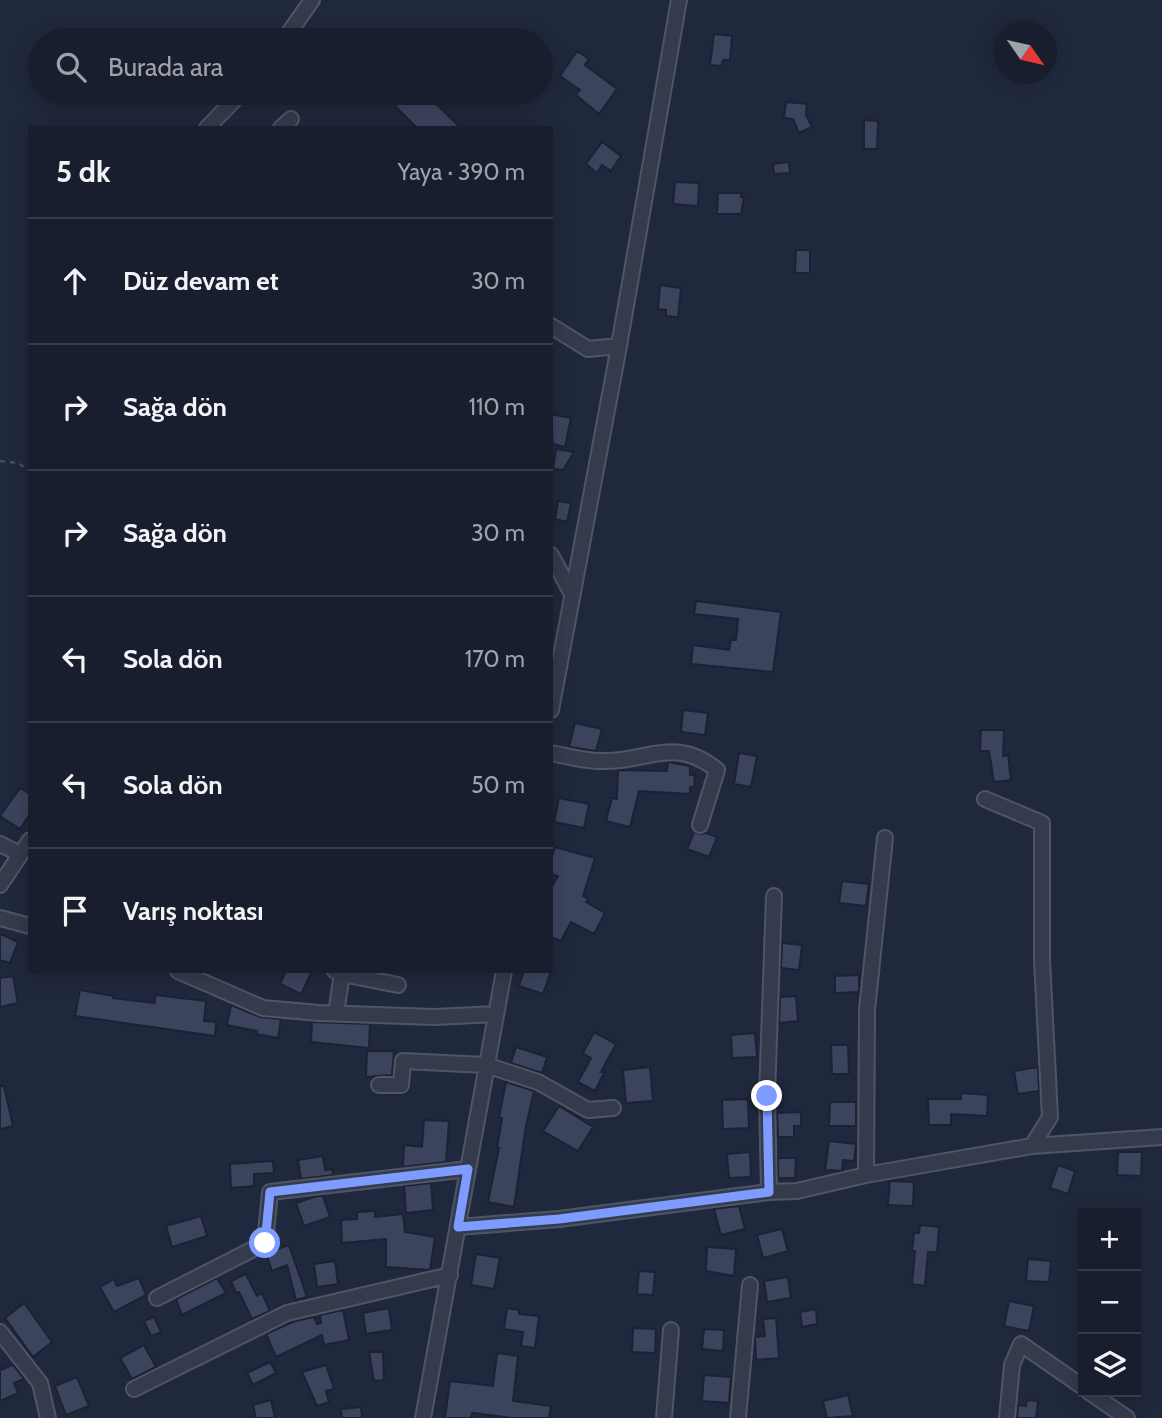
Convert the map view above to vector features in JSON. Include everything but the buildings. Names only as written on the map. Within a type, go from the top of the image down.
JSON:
[{"type":"street","points":[[292,28],[312,0]]},
{"type":"street","points":[[553,699],[619,346],[679,0]]},
{"type":"street","points":[[209,126],[229,105]]},
{"type":"street","points":[[553,327],[587,349],[619,346]]},
{"type":"street","points":[[553,559],[572,594]]},
{"type":"street","points":[[553,753],[601,762],[675,750],[709,763],[717,770],[700,825]]},
{"type":"street","points":[[985,800],[1042,823],[1042,960],[1050,1117],[1032,1146]]},
{"type":"street","points":[[866,1175],[867,1010],[885,838]]},
{"type":"street","points":[[0,885],[28,843]]},
{"type":"street","points":[[0,844],[20,854]]},
{"type":"street","points":[[769,1192],[767,1096],[774,896]]},
{"type":"street","points":[[0,918],[28,925]]},
{"type":"street","points":[[183,973],[263,1008],[434,1017],[496,1014]]},
{"type":"street","points":[[336,1013],[338,973],[398,985]]},
{"type":"street","points":[[423,1418],[504,973]]},
{"type":"street","points":[[379,1085],[401,1085],[403,1061],[486,1065],[538,1082],[588,1110],[613,1108]]},
{"type":"street","points":[[458,1227],[559,1219],[769,1192],[797,1191],[866,1175],[1032,1146],[1162,1137]]},
{"type":"street","points":[[157,1298],[265,1243],[270,1192],[468,1169]]},
{"type":"street","points":[[134,1390],[287,1313],[450,1275]]},
{"type":"street","points":[[738,1418],[750,1285]]},
{"type":"street","points":[[664,1418],[671,1330]]},
{"type":"street","points":[[0,1332],[40,1383],[43,1415]]},
{"type":"street","points":[[1007,1418],[1012,1365],[1021,1344],[1078,1384]]},
{"type":"street","points":[[1096,1397],[1127,1418]]},
{"type":"path","points":[[0,461],[18,463],[28,470]]},
{"type":"route","points":[[265,1243],[270,1192],[468,1169],[458,1227],[559,1219],[769,1192],[767,1096]]}]
